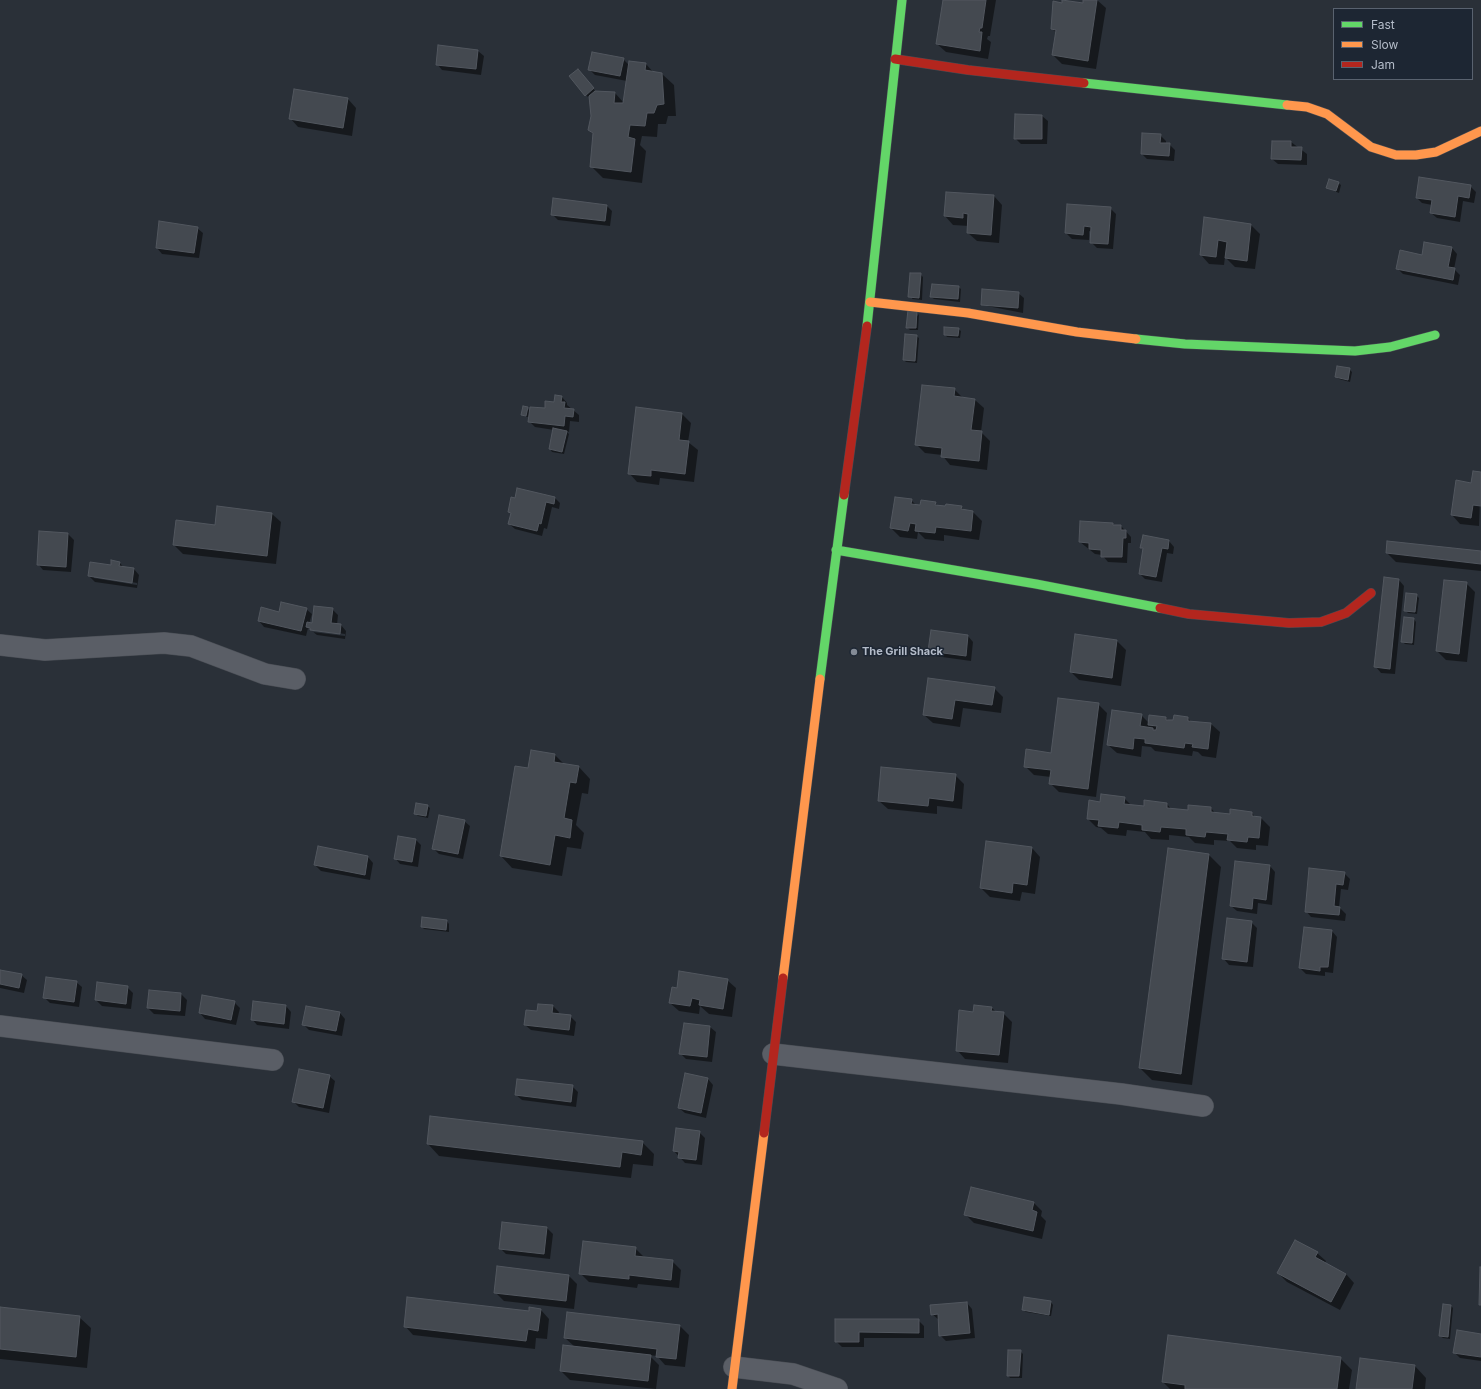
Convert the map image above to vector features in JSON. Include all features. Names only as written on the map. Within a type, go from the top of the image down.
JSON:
[{"type":"street","points":[[732,1389],[836,550],[870,302],[902,0]]},
{"type":"street","points":[[895,59],[968,70],[1307,107],[1327,114],[1371,147],[1396,155],[1416,155],[1436,152],[1481,131]]},
{"type":"street","points":[[870,302],[968,313],[1077,332],[1185,344],[1355,351],[1390,347],[1435,335]]},
{"type":"street","points":[[836,550],[1036,584],[1189,614],[1288,623],[1321,622],[1346,613],[1371,593]]},
{"type":"street","points":[[0,645],[45,650],[138,643],[164,643],[191,646],[265,674],[295,679]]},
{"type":"street","points":[[0,1026],[273,1060]]},
{"type":"street","points":[[773,1054],[1121,1094],[1203,1106]]},
{"type":"street","points":[[734,1367],[793,1374],[837,1389]]},
{"type":"building","points":[[943,0],[986,0],[982,28],[980,28],[979,32],[982,32],[980,51],[936,44]]},
{"type":"building","points":[[1062,0],[1083,3],[1083,0],[1097,0],[1088,61],[1052,55],[1056,30],[1051,29],[1053,1],[1062,3]]},
{"type":"building","points":[[438,45],[478,50],[476,69],[436,65]]},
{"type":"building","points":[[592,52],[624,58],[620,76],[588,70]]},
{"type":"building","points":[[629,61],[646,63],[645,70],[662,73],[664,104],[657,105],[654,113],[647,113],[645,126],[630,125],[628,137],[635,139],[631,172],[590,167],[593,133],[588,130],[591,116],[589,96],[595,91],[615,92],[614,103],[623,103]]},
{"type":"building","points":[[578,69],[594,88],[585,96],[569,76]]},
{"type":"building","points":[[294,89],[348,98],[343,128],[289,119]]},
{"type":"building","points":[[1015,114],[1042,115],[1042,139],[1014,139]]},
{"type":"building","points":[[1142,133],[1161,134],[1160,143],[1170,143],[1169,156],[1141,154]]},
{"type":"building","points":[[1272,141],[1291,141],[1291,147],[1302,147],[1301,160],[1271,159]]},
{"type":"building","points":[[1419,177],[1471,185],[1469,198],[1458,196],[1455,217],[1430,213],[1432,200],[1416,198]]},
{"type":"building","points":[[1329,179],[1339,182],[1336,191],[1326,188]]},
{"type":"building","points":[[946,192],[994,195],[991,235],[967,233],[968,214],[963,213],[963,218],[944,216]]},
{"type":"building","points":[[553,198],[607,205],[605,221],[551,215]]},
{"type":"building","points":[[1067,204],[1111,207],[1108,244],[1090,243],[1091,227],[1084,226],[1083,235],[1065,233]]},
{"type":"building","points":[[1204,217],[1251,224],[1247,261],[1225,258],[1227,242],[1218,240],[1216,257],[1200,255]]},
{"type":"building","points":[[159,221],[198,227],[194,253],[156,248]]},
{"type":"building","points":[[1424,242],[1452,247],[1448,267],[1455,268],[1453,280],[1396,269],[1400,250],[1422,255]]},
{"type":"building","points":[[910,273],[921,273],[919,298],[908,297]]},
{"type":"building","points":[[932,284],[959,286],[958,299],[930,297]]},
{"type":"building","points":[[982,289],[1019,292],[1018,308],[981,305]]},
{"type":"building","points":[[908,310],[917,310],[916,328],[906,328]]},
{"type":"building","points":[[944,327],[959,328],[958,336],[944,335]]},
{"type":"building","points":[[905,334],[917,335],[915,361],[903,360]]},
{"type":"building","points":[[1337,366],[1350,368],[1348,380],[1335,377]]},
{"type":"building","points":[[922,385],[955,388],[954,396],[975,399],[971,430],[982,431],[979,461],[941,457],[942,448],[915,445]]},
{"type":"building","points":[[555,395],[562,396],[561,402],[565,402],[564,408],[574,409],[573,417],[565,416],[564,426],[528,422],[530,407],[545,408],[545,401],[554,402]]},
{"type":"building","points":[[523,406],[528,407],[526,416],[521,415]]},
{"type":"building","points":[[636,407],[682,413],[679,440],[689,441],[685,474],[651,470],[651,476],[628,474]]},
{"type":"building","points":[[553,428],[567,431],[562,452],[549,449]]},
{"type":"building","points":[[1473,471],[1481,472],[1481,506],[1473,505],[1471,518],[1451,515],[1456,480],[1471,483]]},
{"type":"building","points":[[517,488],[555,497],[554,504],[546,502],[541,524],[539,523],[537,531],[508,524],[511,513],[508,512],[511,497],[515,498]]},
{"type":"building","points":[[895,497],[912,499],[911,504],[920,505],[921,500],[936,502],[935,505],[945,506],[946,504],[962,506],[961,509],[973,511],[971,531],[936,527],[935,533],[915,531],[916,524],[910,523],[908,531],[890,528]]},
{"type":"building","points":[[217,506],[272,513],[267,556],[173,545],[176,520],[215,525]]},
{"type":"building","points":[[1080,521],[1113,523],[1113,525],[1121,525],[1121,530],[1126,530],[1126,538],[1123,538],[1122,557],[1101,557],[1101,550],[1089,549],[1089,543],[1079,542]]},
{"type":"building","points":[[39,531],[68,533],[66,567],[37,565]]},
{"type":"building","points":[[1143,535],[1169,540],[1168,549],[1162,548],[1156,577],[1139,574],[1143,548],[1140,548]]},
{"type":"building","points":[[1387,541],[1481,551],[1481,564],[1386,553]]},
{"type":"building","points":[[111,560],[120,562],[119,566],[134,568],[132,583],[88,576],[90,562],[111,565]]},
{"type":"building","points":[[1384,577],[1399,579],[1390,669],[1374,667]]},
{"type":"building","points":[[1444,580],[1467,582],[1459,654],[1436,651]]},
{"type":"building","points":[[1406,593],[1417,594],[1415,612],[1404,611]]},
{"type":"building","points":[[281,602],[307,608],[301,631],[258,621],[261,607],[279,612]]},
{"type":"building","points":[[314,606],[333,608],[331,623],[341,624],[340,634],[310,630],[310,628],[306,627],[307,622],[312,623]]},
{"type":"building","points":[[1404,617],[1414,618],[1412,643],[1401,642]]},
{"type":"building","points":[[931,630],[968,635],[966,656],[928,651]]},
{"type":"building","points":[[1075,634],[1117,640],[1112,678],[1070,672]]},
{"type":"building","points":[[928,678],[995,687],[992,705],[955,700],[952,719],[923,715]]},
{"type":"building","points":[[1058,698],[1099,703],[1088,789],[1049,784],[1051,770],[1024,767],[1026,749],[1051,753]]},
{"type":"building","points":[[1112,710],[1142,714],[1140,726],[1153,728],[1153,730],[1156,730],[1157,726],[1148,725],[1149,715],[1166,717],[1166,720],[1173,720],[1174,715],[1188,717],[1188,721],[1211,723],[1208,749],[1192,747],[1193,744],[1185,743],[1184,748],[1145,743],[1145,739],[1134,738],[1133,749],[1107,745]]},
{"type":"building","points":[[531,750],[555,754],[554,762],[579,766],[576,783],[570,782],[564,818],[572,820],[570,838],[555,835],[550,865],[500,856],[515,766],[528,768]]},
{"type":"building","points":[[881,767],[956,774],[953,801],[929,798],[928,806],[878,801]]},
{"type":"building","points":[[1101,794],[1125,797],[1124,804],[1144,806],[1144,800],[1167,803],[1167,808],[1188,810],[1188,805],[1211,807],[1211,812],[1230,814],[1230,809],[1252,812],[1252,816],[1261,817],[1259,838],[1248,837],[1247,842],[1227,840],[1228,834],[1206,832],[1205,837],[1186,835],[1186,829],[1161,827],[1160,832],[1142,830],[1142,825],[1119,822],[1118,828],[1098,826],[1099,820],[1087,819],[1089,800],[1100,802]]},
{"type":"building","points":[[416,803],[428,805],[426,816],[414,814]]},
{"type":"building","points":[[439,815],[465,820],[458,854],[432,849]]},
{"type":"building","points":[[398,836],[416,839],[412,862],[394,859]]},
{"type":"building","points":[[986,841],[1032,847],[1027,885],[1013,883],[1012,893],[980,888]]},
{"type":"building","points":[[318,846],[368,856],[365,875],[314,865]]},
{"type":"building","points":[[1168,848],[1209,854],[1181,1074],[1139,1068]]},
{"type":"building","points":[[1235,861],[1270,865],[1266,900],[1253,898],[1252,909],[1230,906]]},
{"type":"building","points":[[1309,868],[1345,872],[1343,885],[1336,884],[1334,906],[1340,907],[1339,915],[1305,912]]},
{"type":"building","points":[[422,917],[447,920],[446,930],[421,927]]},
{"type":"building","points":[[1227,918],[1252,921],[1247,962],[1222,959]]},
{"type":"building","points":[[1304,927],[1332,930],[1328,967],[1320,967],[1320,971],[1299,968]]},
{"type":"building","points":[[0,970],[22,974],[19,988],[0,984]]},
{"type":"building","points":[[679,971],[728,979],[723,1009],[699,1005],[700,1000],[692,998],[690,1006],[669,1003],[672,987],[677,988]]},
{"type":"building","points":[[46,977],[77,981],[74,1002],[43,998]]},
{"type":"building","points":[[97,982],[128,986],[126,1004],[95,1000]]},
{"type":"building","points":[[149,990],[181,993],[180,1011],[147,1008]]},
{"type":"building","points":[[202,995],[235,1001],[231,1020],[199,1013]]},
{"type":"building","points":[[253,1001],[286,1005],[284,1024],[251,1020]]},
{"type":"building","points":[[538,1004],[553,1005],[552,1013],[571,1015],[569,1030],[524,1025],[526,1010],[537,1011]]},
{"type":"building","points":[[974,1005],[992,1007],[991,1011],[1004,1012],[999,1055],[956,1051],[959,1010],[973,1012]]},
{"type":"building","points":[[306,1006],[340,1012],[336,1031],[302,1025]]},
{"type":"building","points":[[684,1023],[710,1026],[707,1057],[679,1054]]},
{"type":"building","points":[[299,1069],[330,1075],[323,1108],[292,1102]]},
{"type":"building","points":[[685,1073],[708,1078],[701,1113],[678,1108]]},
{"type":"building","points":[[517,1079],[573,1085],[571,1102],[515,1095]]},
{"type":"building","points":[[430,1116],[643,1141],[641,1155],[622,1152],[620,1167],[427,1144]]},
{"type":"building","points":[[676,1128],[700,1131],[696,1160],[678,1158],[679,1152],[673,1151]]},
{"type":"building","points":[[971,1187],[1034,1202],[1032,1210],[1037,1212],[1033,1231],[964,1215]]},
{"type":"building","points":[[502,1222],[547,1227],[544,1254],[499,1249]]},
{"type":"building","points":[[1295,1240],[1318,1252],[1315,1257],[1346,1274],[1331,1302],[1277,1273]]},
{"type":"building","points":[[583,1241],[636,1247],[635,1256],[673,1260],[671,1280],[629,1275],[629,1279],[579,1274]]},
{"type":"building","points":[[497,1266],[569,1275],[566,1301],[494,1293]]},
{"type":"building","points":[[1480,1267],[1481,1305],[1479,1305]]},
{"type":"building","points":[[407,1297],[529,1311],[529,1307],[541,1309],[538,1331],[528,1329],[526,1341],[404,1327]]},
{"type":"building","points":[[1024,1297],[1051,1301],[1049,1315],[1022,1310]]},
{"type":"building","points":[[967,1302],[970,1333],[939,1336],[938,1314],[931,1315],[930,1305]]},
{"type":"building","points":[[1443,1304],[1451,1305],[1448,1337],[1439,1336]]},
{"type":"building","points":[[0,1307],[80,1316],[76,1357],[0,1349]]},
{"type":"building","points":[[567,1312],[680,1325],[676,1359],[656,1357],[657,1349],[564,1338]]},
{"type":"building","points":[[835,1319],[919,1319],[919,1333],[859,1332],[859,1342],[835,1342]]},
{"type":"building","points":[[1457,1330],[1481,1334],[1481,1357],[1453,1353]]},
{"type":"building","points":[[1168,1335],[1341,1357],[1337,1389],[1185,1389],[1185,1385],[1162,1382]]},
{"type":"building","points":[[563,1345],[651,1355],[648,1381],[560,1371]]},
{"type":"building","points":[[1008,1350],[1021,1350],[1019,1376],[1007,1376]]},
{"type":"building","points":[[1360,1358],[1415,1365],[1412,1389],[1356,1389]]},
{"type":"traffic: fast","points":[[867,326],[902,0]]},
{"type":"traffic: fast","points":[[1084,83],[1287,105]]},
{"type":"traffic: fast","points":[[1136,339],[1185,344],[1355,351],[1390,347],[1435,335]]},
{"type":"traffic: fast","points":[[820,679],[844,495]]},
{"type":"traffic: fast","points":[[836,550],[1036,584],[1160,608]]},
{"type":"traffic: slow","points":[[1287,105],[1307,107],[1327,114],[1371,147],[1396,155],[1416,155],[1436,152],[1481,131]]},
{"type":"traffic: slow","points":[[870,302],[968,313],[1077,332],[1136,339]]},
{"type":"traffic: slow","points":[[783,978],[820,679]]},
{"type":"traffic: slow","points":[[732,1389],[764,1133]]},
{"type":"traffic: jam","points":[[895,59],[968,70],[1084,83]]},
{"type":"traffic: jam","points":[[844,495],[867,326]]},
{"type":"traffic: jam","points":[[1160,608],[1189,614],[1289,623],[1321,622],[1346,613],[1371,593]]},
{"type":"traffic: jam","points":[[764,1133],[783,978]]},
{"type":"place","name":"The Grill Shack","points":[[854,652]]}]
